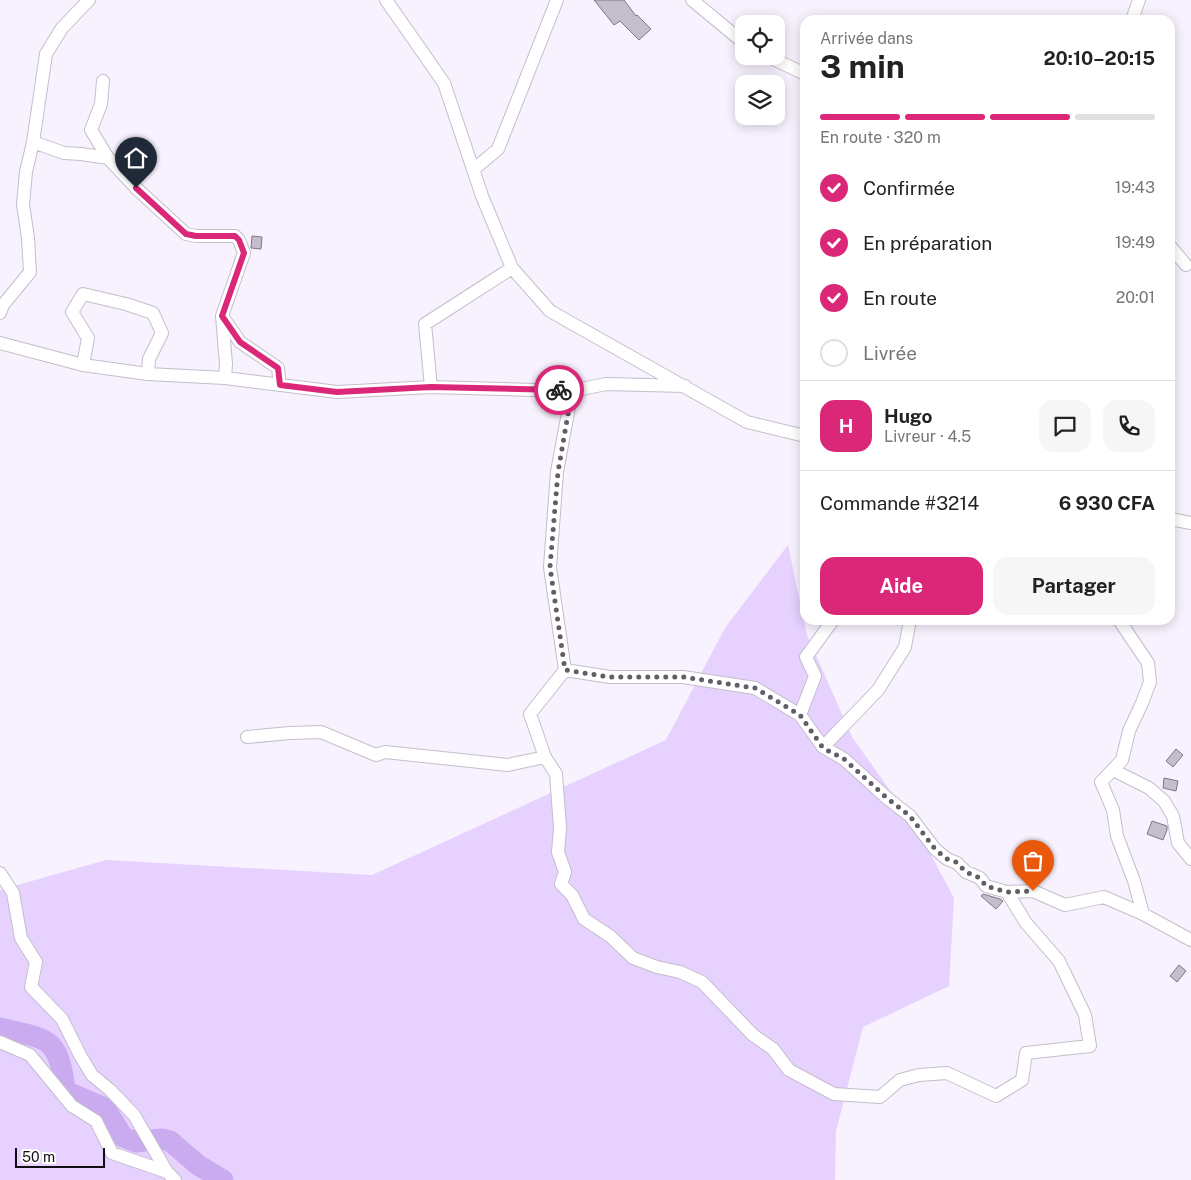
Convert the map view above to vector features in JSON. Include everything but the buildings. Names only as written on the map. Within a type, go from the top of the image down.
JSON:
[{"type":"street","points":[[0,313],[3,305],[30,272],[23,204],[26,172],[33,142],[46,54],[62,28],[89,0]]},
{"type":"street","points":[[386,0],[444,83],[482,196],[512,268],[550,311],[747,422],[800,435]]},
{"type":"street","points":[[473,170],[498,149],[557,0]]},
{"type":"street","points":[[692,0],[735,36]]},
{"type":"street","points":[[1134,15],[1139,0]]},
{"type":"street","points":[[785,65],[800,72]]},
{"type":"street","points":[[103,81],[101,104],[91,130],[108,158],[136,188],[186,234],[196,236],[235,236],[239,240],[244,253],[222,316],[226,364],[225,378]]},
{"type":"street","points":[[33,142],[64,154],[81,154],[108,158]]},
{"type":"street","points":[[1175,251],[1189,266]]},
{"type":"street","points":[[1175,265],[1189,266]]},
{"type":"street","points":[[431,387],[424,324],[512,268]]},
{"type":"street","points":[[83,366],[88,338],[72,312],[83,294],[126,304],[153,313],[162,333],[149,359],[148,374]]},
{"type":"street","points":[[222,316],[240,342],[278,368],[280,385]]},
{"type":"street","points":[[0,343],[83,366],[148,374],[225,378],[337,392],[431,387],[572,391],[606,384],[685,386]]},
{"type":"street","points":[[572,391],[558,472],[550,567],[565,670],[530,714],[544,757],[556,774],[560,828],[558,852],[565,872],[561,884],[572,895],[584,919],[610,936],[633,958],[657,967],[680,972],[702,982],[753,1035],[773,1049],[789,1070],[834,1094],[880,1097],[900,1080],[919,1075],[947,1073],[996,1096],[1022,1080],[1026,1053],[1090,1046],[1085,1015],[1059,961],[1026,923],[1007,892]]},
{"type":"street","points":[[1175,520],[1191,523]]},
{"type":"street","points":[[800,715],[815,676],[806,657],[828,625]]},
{"type":"street","points":[[823,748],[878,690],[905,647],[909,625]]},
{"type":"street","points":[[1122,625],[1148,663],[1150,682],[1129,731],[1122,760],[1101,782],[1113,810],[1116,836],[1134,881],[1143,914]]},
{"type":"street","points":[[565,670],[610,677],[683,677],[755,688],[800,715],[823,748],[844,759],[910,816],[935,849],[947,859],[956,862],[966,872],[980,878],[986,886],[1007,892],[1033,891],[1065,905],[1104,898],[1143,914],[1191,940]]},
{"type":"street","points":[[247,737],[321,732],[376,755],[385,752],[508,765],[544,757]]},
{"type":"street","points":[[1113,770],[1149,788],[1164,800],[1173,816],[1178,843],[1191,858]]},
{"type":"street","points":[[0,873],[13,893],[21,938],[36,962],[31,986],[62,1020],[92,1075],[110,1090],[134,1115],[171,1176]]},
{"type":"street","points":[[0,1042],[30,1055],[72,1106],[96,1121],[112,1153],[171,1176]]},
{"type":"shaded area","points":[[788,545],[800,602],[800,625],[805,625],[807,635],[852,737],[916,827],[954,898],[949,986],[863,1027],[836,1131],[835,1180],[0,1180],[0,890],[106,860],[372,875],[666,740],[725,628]]},
{"type":"waterway","points":[[0,1028],[40,1038],[48,1043],[59,1058],[67,1092],[105,1108],[123,1137],[136,1142],[162,1139],[170,1141],[198,1165],[223,1180]]},
{"type":"way so far","points":[[559,390],[572,391],[558,472],[550,567],[565,670],[610,677],[683,677],[755,688],[800,715],[823,748],[844,759],[867,781],[910,816],[935,849],[947,859],[956,862],[966,872],[980,878],[986,886],[1007,892],[1033,891]]},
{"type":"route","points":[[136,188],[186,234],[196,236],[235,236],[239,240],[244,253],[222,316],[240,342],[278,368],[280,385],[337,392],[431,387],[559,390]]}]
